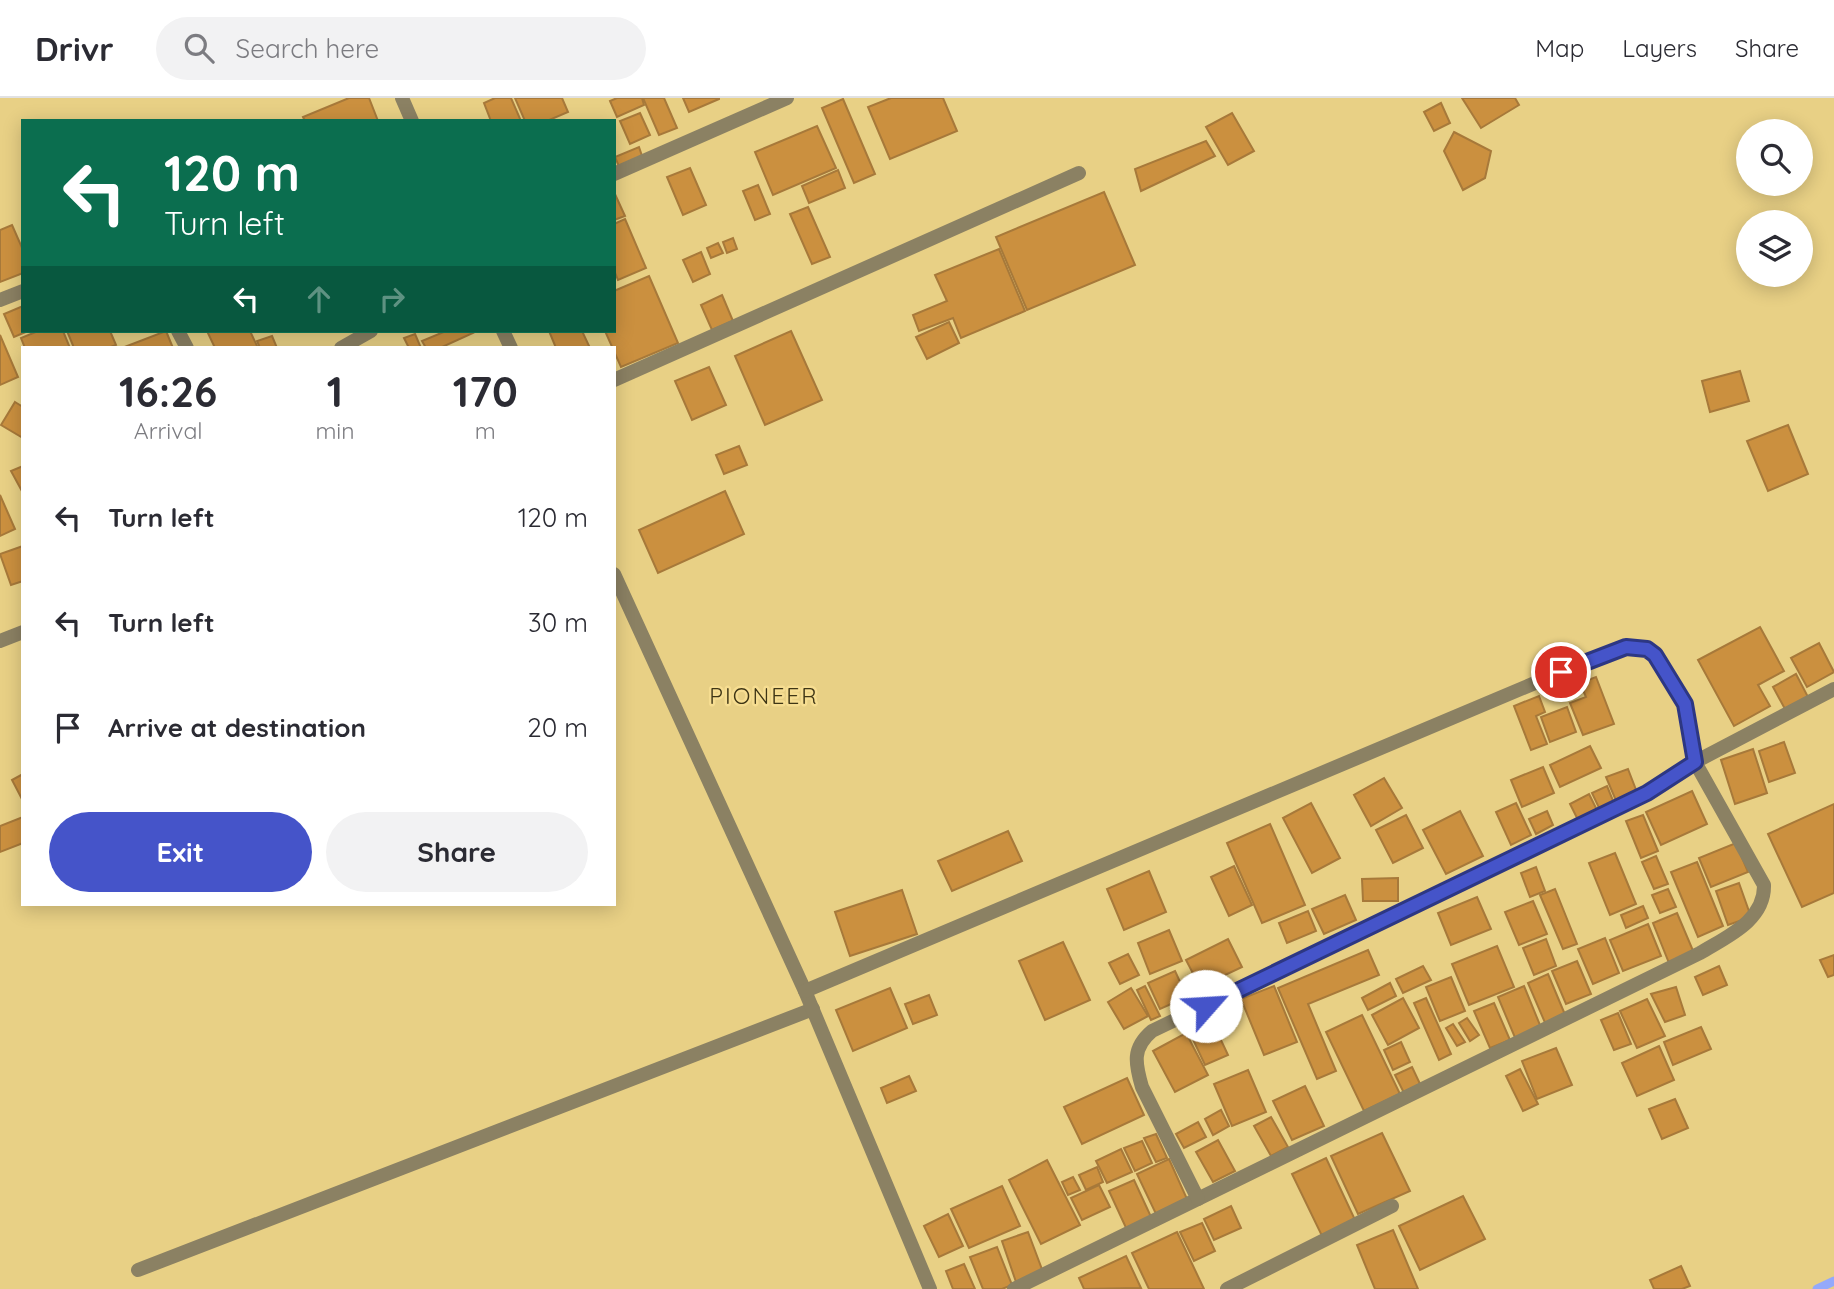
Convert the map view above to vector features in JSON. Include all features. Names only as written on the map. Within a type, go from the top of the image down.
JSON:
[{"type":"street","points":[[402,98],[411,119]]},
{"type":"street","points":[[616,173],[787,98]]},
{"type":"street","points":[[616,379],[1079,173]]},
{"type":"street","points":[[0,300],[21,292]]},
{"type":"street","points":[[345,346],[367,333]]},
{"type":"street","points":[[616,578],[806,991],[930,1289]]},
{"type":"street","points":[[0,641],[21,633]]},
{"type":"street","points":[[806,991],[1626,647],[1647,649],[1655,655],[1685,704],[1695,762],[1764,885],[1764,892],[1749,922],[1700,953],[1014,1289]]},
{"type":"street","points":[[1198,1199],[1142,1087],[1136,1069],[1135,1054],[1141,1041],[1152,1031],[1636,798],[1695,762],[1834,689]]},
{"type":"street","points":[[138,1270],[813,1009]]},
{"type":"street","points":[[1227,1289],[1392,1206]]},
{"type":"building","points":[[349,98],[369,98],[377,119],[304,119],[303,117]]},
{"type":"building","points":[[495,98],[511,98],[520,119],[490,119],[484,103]]},
{"type":"building","points":[[515,98],[562,98],[568,112],[552,119],[524,119]]},
{"type":"building","points":[[617,98],[642,98],[644,105],[617,117],[610,101]]},
{"type":"building","points":[[643,98],[664,98],[677,128],[659,135]]},
{"type":"building","points":[[683,98],[719,98],[719,99],[689,112]]},
{"type":"building","points":[[891,98],[943,98],[957,131],[890,159],[868,107]]},
{"type":"building","points":[[1462,98],[1515,98],[1519,105],[1481,128]]},
{"type":"building","points":[[843,99],[875,174],[854,183],[822,108]]},
{"type":"building","points":[[1441,103],[1450,123],[1434,131],[1424,112]]},
{"type":"building","points":[[640,113],[650,135],[630,144],[620,121]]},
{"type":"building","points":[[1232,113],[1254,151],[1228,165],[1206,127]]},
{"type":"building","points":[[817,126],[836,168],[773,195],[755,152]]},
{"type":"building","points":[[1454,132],[1491,151],[1485,178],[1463,190],[1444,151]]},
{"type":"building","points":[[1206,141],[1215,156],[1141,191],[1135,169]]},
{"type":"building","points":[[639,147],[643,159],[620,169],[616,157]]},
{"type":"building","points":[[690,168],[706,205],[683,215],[667,177]]},
{"type":"building","points":[[838,170],[845,188],[809,203],[802,186]]},
{"type":"building","points":[[758,185],[770,214],[755,220],[743,191]]},
{"type":"building","points":[[1104,192],[1135,265],[1027,310],[996,237]]},
{"type":"building","points":[[616,196],[625,216],[616,219]]},
{"type":"building","points":[[808,207],[830,257],[812,264],[790,214]]},
{"type":"building","points":[[625,219],[646,268],[618,280],[616,275],[616,223]]},
{"type":"building","points":[[12,225],[21,245],[21,274],[0,282],[0,230]]},
{"type":"building","points":[[733,238],[737,249],[727,253],[723,242]]},
{"type":"building","points":[[718,243],[723,253],[711,258],[707,248]]},
{"type":"building","points":[[999,249],[1025,311],[961,338],[953,318],[919,331],[913,315],[947,301],[935,275]]},
{"type":"building","points":[[701,252],[710,274],[693,282],[683,260]]},
{"type":"building","points":[[649,276],[678,343],[621,367],[616,356],[616,346],[612,346],[606,333],[616,333],[616,290]]},
{"type":"building","points":[[722,295],[733,321],[712,330],[701,305]]},
{"type":"building","points":[[21,307],[21,333],[23,333],[14,337],[4,314]]},
{"type":"building","points":[[949,322],[959,343],[927,359],[916,337]]},
{"type":"building","points":[[791,331],[822,400],[765,425],[735,356]]},
{"type":"building","points":[[33,333],[64,333],[69,346],[24,346],[21,338]]},
{"type":"building","points":[[68,333],[111,333],[116,345],[113,346],[73,346]]},
{"type":"building","points":[[167,333],[172,346],[127,346]]},
{"type":"building","points":[[208,333],[251,333],[257,346],[214,346]]},
{"type":"building","points":[[441,333],[473,333],[444,346],[425,346],[422,341]]},
{"type":"building","points":[[550,333],[583,333],[589,346],[555,346]]},
{"type":"building","points":[[415,334],[420,346],[408,346],[404,338]]},
{"type":"building","points":[[0,335],[18,377],[0,385]]},
{"type":"building","points":[[272,336],[276,346],[259,346],[257,341]]},
{"type":"building","points":[[709,367],[726,405],[692,420],[675,381]]},
{"type":"building","points":[[1740,371],[1749,401],[1710,412],[1702,381]]},
{"type":"building","points":[[15,402],[21,406],[21,437],[1,425]]},
{"type":"building","points":[[1788,425],[1808,474],[1768,491],[1747,441]]},
{"type":"building","points":[[739,446],[747,465],[724,474],[716,455]]},
{"type":"building","points":[[21,467],[21,489],[11,471]]},
{"type":"building","points":[[725,491],[744,534],[658,573],[639,530]]},
{"type":"building","points":[[0,495],[15,529],[0,536]]},
{"type":"building","points":[[21,547],[21,582],[11,585],[0,554]]},
{"type":"building","points":[[1760,627],[1784,671],[1758,685],[1770,706],[1734,726],[1698,660]]},
{"type":"building","points":[[1819,643],[1834,672],[1807,687],[1791,658]]},
{"type":"building","points":[[1796,674],[1808,697],[1785,709],[1773,687]]},
{"type":"building","points":[[1596,677],[1614,724],[1583,735],[1570,703],[1586,697],[1580,683]]},
{"type":"building","points":[[1539,696],[1545,712],[1536,716],[1547,744],[1531,750],[1514,706]]},
{"type":"building","points":[[1567,707],[1576,732],[1550,742],[1541,717]]},
{"type":"building","points":[[1784,742],[1795,773],[1769,782],[1759,751]]},
{"type":"building","points":[[1590,746],[1601,768],[1560,787],[1550,765]]},
{"type":"building","points":[[1753,749],[1767,793],[1735,804],[1721,760]]},
{"type":"building","points":[[1543,767],[1554,793],[1522,807],[1511,780]]},
{"type":"building","points":[[1628,769],[1638,795],[1617,803],[1606,777]]},
{"type":"building","points":[[21,775],[21,797],[12,780]]},
{"type":"building","points":[[1384,778],[1402,808],[1371,826],[1354,795]]},
{"type":"building","points":[[1607,786],[1614,803],[1600,810],[1592,793]]},
{"type":"building","points":[[1692,791],[1707,824],[1661,845],[1646,812]]},
{"type":"building","points":[[1589,794],[1597,810],[1578,820],[1570,804]]},
{"type":"building","points":[[1311,803],[1340,858],[1312,873],[1283,818]]},
{"type":"building","points":[[1516,803],[1531,835],[1511,845],[1496,812]]},
{"type":"building","points":[[1834,804],[1834,893],[1802,907],[1768,834]]},
{"type":"building","points":[[1460,811],[1483,856],[1446,874],[1423,830]]},
{"type":"building","points":[[1547,811],[1553,825],[1536,834],[1529,819]]},
{"type":"building","points":[[1406,815],[1423,848],[1393,863],[1376,830]]},
{"type":"building","points":[[1643,815],[1658,851],[1641,858],[1626,821]]},
{"type":"building","points":[[21,818],[21,844],[0,852],[0,826]]},
{"type":"building","points":[[1270,824],[1305,905],[1262,923],[1227,843]]},
{"type":"building","points":[[1008,831],[1022,861],[952,891],[938,861]]},
{"type":"building","points":[[1736,843],[1748,872],[1711,887],[1699,858]]},
{"type":"building","points":[[1615,853],[1636,904],[1610,915],[1589,863]]},
{"type":"building","points":[[1656,856],[1668,884],[1654,889],[1642,862]]},
{"type":"building","points":[[1697,862],[1723,926],[1698,937],[1671,872]]},
{"type":"building","points":[[1234,866],[1252,905],[1229,916],[1211,877]]},
{"type":"building","points":[[1536,867],[1545,891],[1530,897],[1521,873]]},
{"type":"building","points":[[1149,871],[1166,912],[1124,930],[1107,889]]},
{"type":"building","points":[[1398,878],[1398,901],[1363,901],[1362,879]]},
{"type":"building","points":[[1739,883],[1751,917],[1728,925],[1716,891]]},
{"type":"building","points":[[1555,889],[1577,944],[1563,949],[1540,895]]},
{"type":"building","points":[[1668,889],[1676,907],[1660,913],[1652,895]]},
{"type":"building","points":[[902,890],[917,934],[850,956],[835,912]]},
{"type":"building","points":[[1345,895],[1356,920],[1324,934],[1312,909]]},
{"type":"building","points":[[1477,897],[1491,929],[1451,945],[1438,913]]},
{"type":"building","points":[[1533,901],[1547,934],[1519,945],[1505,912]]},
{"type":"building","points":[[1643,906],[1648,918],[1626,928],[1621,915]]},
{"type":"building","points":[[1308,911],[1316,931],[1287,943],[1279,923]]},
{"type":"building","points":[[1677,913],[1694,953],[1669,963],[1653,923]]},
{"type":"building","points":[[1648,924],[1661,956],[1623,971],[1610,940]]},
{"type":"building","points":[[1169,930],[1182,961],[1150,974],[1138,943]]},
{"type":"building","points":[[1605,938],[1619,973],[1593,984],[1578,949]]},
{"type":"building","points":[[1228,939],[1242,967],[1200,987],[1186,960]]},
{"type":"building","points":[[1546,939],[1556,966],[1534,975],[1523,948]]},
{"type":"building","points":[[1063,942],[1090,1000],[1045,1020],[1019,961]]},
{"type":"building","points":[[1497,946],[1514,987],[1469,1005],[1452,964]]},
{"type":"building","points":[[1368,950],[1379,975],[1308,1004],[1336,1071],[1317,1079],[1278,988]]},
{"type":"building","points":[[1128,954],[1139,975],[1120,984],[1109,963]]},
{"type":"building","points":[[1834,955],[1834,975],[1828,977],[1820,960]]},
{"type":"building","points":[[1577,961],[1591,994],[1566,1004],[1552,971]]},
{"type":"building","points":[[1423,966],[1431,980],[1403,993],[1396,979]]},
{"type":"building","points":[[1719,966],[1727,985],[1703,995],[1695,977]]},
{"type":"building","points":[[1175,971],[1187,997],[1160,1009],[1148,983]]},
{"type":"building","points":[[1548,974],[1566,1017],[1546,1025],[1528,983]]},
{"type":"building","points":[[1451,977],[1465,1011],[1440,1021],[1426,987]]},
{"type":"building","points":[[1390,983],[1396,996],[1368,1010],[1362,998]]},
{"type":"building","points":[[1145,986],[1160,1016],[1151,1020],[1137,990]]},
{"type":"building","points":[[1274,986],[1297,1042],[1264,1055],[1241,999]]},
{"type":"building","points":[[1524,986],[1542,1030],[1516,1040],[1498,997]]},
{"type":"building","points":[[1676,987],[1685,1015],[1665,1022],[1651,994]]},
{"type":"building","points":[[890,988],[907,1028],[853,1051],[836,1010]]},
{"type":"building","points":[[1131,988],[1148,1016],[1124,1029],[1108,1002]]},
{"type":"building","points":[[929,995],[937,1015],[913,1024],[905,1004]]},
{"type":"building","points":[[1403,998],[1419,1028],[1388,1045],[1372,1015]]},
{"type":"building","points":[[1426,998],[1451,1054],[1439,1060],[1414,1003]]},
{"type":"building","points":[[1647,999],[1665,1036],[1637,1048],[1620,1011]]},
{"type":"building","points":[[1494,1003],[1510,1040],[1490,1048],[1474,1011]]},
{"type":"building","points":[[1618,1013],[1631,1044],[1614,1050],[1601,1020]]},
{"type":"building","points":[[1362,1015],[1400,1094],[1364,1111],[1326,1032]]},
{"type":"building","points":[[1467,1018],[1479,1035],[1470,1041],[1459,1023]]},
{"type":"building","points":[[1212,1021],[1228,1055],[1205,1065],[1189,1031]]},
{"type":"building","points":[[1453,1024],[1465,1042],[1457,1046],[1446,1028]]},
{"type":"building","points":[[1701,1027],[1711,1049],[1673,1065],[1664,1042]]},
{"type":"building","points":[[1186,1033],[1208,1075],[1175,1092],[1153,1051]]},
{"type":"building","points":[[1401,1042],[1410,1062],[1393,1070],[1384,1050]]},
{"type":"building","points":[[1659,1046],[1674,1080],[1637,1096],[1622,1063]]},
{"type":"building","points":[[1556,1048],[1572,1085],[1537,1099],[1522,1061]]},
{"type":"building","points":[[1412,1067],[1421,1086],[1404,1093],[1395,1075]]},
{"type":"building","points":[[1520,1069],[1538,1104],[1523,1111],[1506,1076]]},
{"type":"building","points":[[1248,1070],[1266,1112],[1232,1126],[1214,1084]]},
{"type":"building","points":[[909,1076],[916,1091],[887,1103],[881,1088]]},
{"type":"building","points":[[1127,1078],[1144,1115],[1082,1144],[1064,1107]]},
{"type":"building","points":[[1305,1086],[1324,1126],[1292,1140],[1273,1101]]},
{"type":"building","points":[[1675,1099],[1688,1128],[1662,1139],[1649,1109]]},
{"type":"building","points":[[1221,1110],[1229,1126],[1213,1135],[1205,1119]]},
{"type":"building","points":[[1271,1117],[1288,1147],[1271,1156],[1254,1126]]},
{"type":"building","points":[[1198,1122],[1206,1137],[1184,1148],[1176,1134]]},
{"type":"building","points":[[1382,1133],[1410,1191],[1358,1214],[1331,1156]]},
{"type":"building","points":[[1156,1134],[1167,1158],[1156,1162],[1144,1138]]},
{"type":"building","points":[[1218,1140],[1235,1171],[1213,1182],[1196,1152]]},
{"type":"building","points":[[1142,1141],[1152,1163],[1135,1171],[1124,1148]]},
{"type":"building","points":[[1121,1149],[1132,1172],[1107,1183],[1096,1161]]},
{"type":"building","points":[[1326,1158],[1356,1222],[1323,1238],[1292,1174]]},
{"type":"building","points":[[1169,1159],[1187,1199],[1156,1214],[1137,1174]]},
{"type":"building","points":[[1047,1160],[1080,1225],[1041,1244],[1009,1180]]},
{"type":"building","points":[[1097,1167],[1103,1182],[1086,1190],[1079,1175]]},
{"type":"building","points":[[1073,1177],[1080,1190],[1068,1195],[1062,1182]]},
{"type":"building","points":[[1134,1180],[1152,1219],[1127,1230],[1109,1191]]},
{"type":"building","points":[[1099,1185],[1110,1207],[1082,1220],[1071,1198]]},
{"type":"building","points":[[1002,1186],[1020,1226],[969,1248],[951,1209]]},
{"type":"building","points":[[1463,1196],[1485,1239],[1420,1270],[1399,1226]]},
{"type":"building","points":[[1231,1206],[1241,1228],[1214,1240],[1204,1219]]},
{"type":"building","points":[[948,1214],[963,1246],[939,1257],[924,1226]]},
{"type":"building","points":[[1202,1223],[1215,1251],[1194,1261],[1180,1232]]},
{"type":"building","points":[[1393,1230],[1418,1289],[1375,1289],[1357,1245]]},
{"type":"building","points":[[1028,1232],[1043,1272],[1016,1282],[1002,1241]]},
{"type":"building","points":[[1177,1232],[1204,1289],[1149,1289],[1132,1253]]},
{"type":"building","points":[[997,1247],[1012,1285],[1002,1289],[983,1289],[970,1257]]},
{"type":"building","points":[[1126,1256],[1141,1288],[1084,1289],[1079,1278]]},
{"type":"building","points":[[964,1264],[975,1289],[953,1289],[946,1271]]},
{"type":"building","points":[[1681,1266],[1690,1286],[1682,1289],[1654,1289],[1650,1280]]},
{"type":"waterway","points":[[1817,1289],[1834,1281]]},
{"type":"district","name":"PIONEER","points":[[764,695]]},
{"type":"route","points":[[1206,1006],[1647,793],[1695,762],[1690,720],[1685,704],[1655,655],[1647,649],[1626,647],[1561,672]]}]
